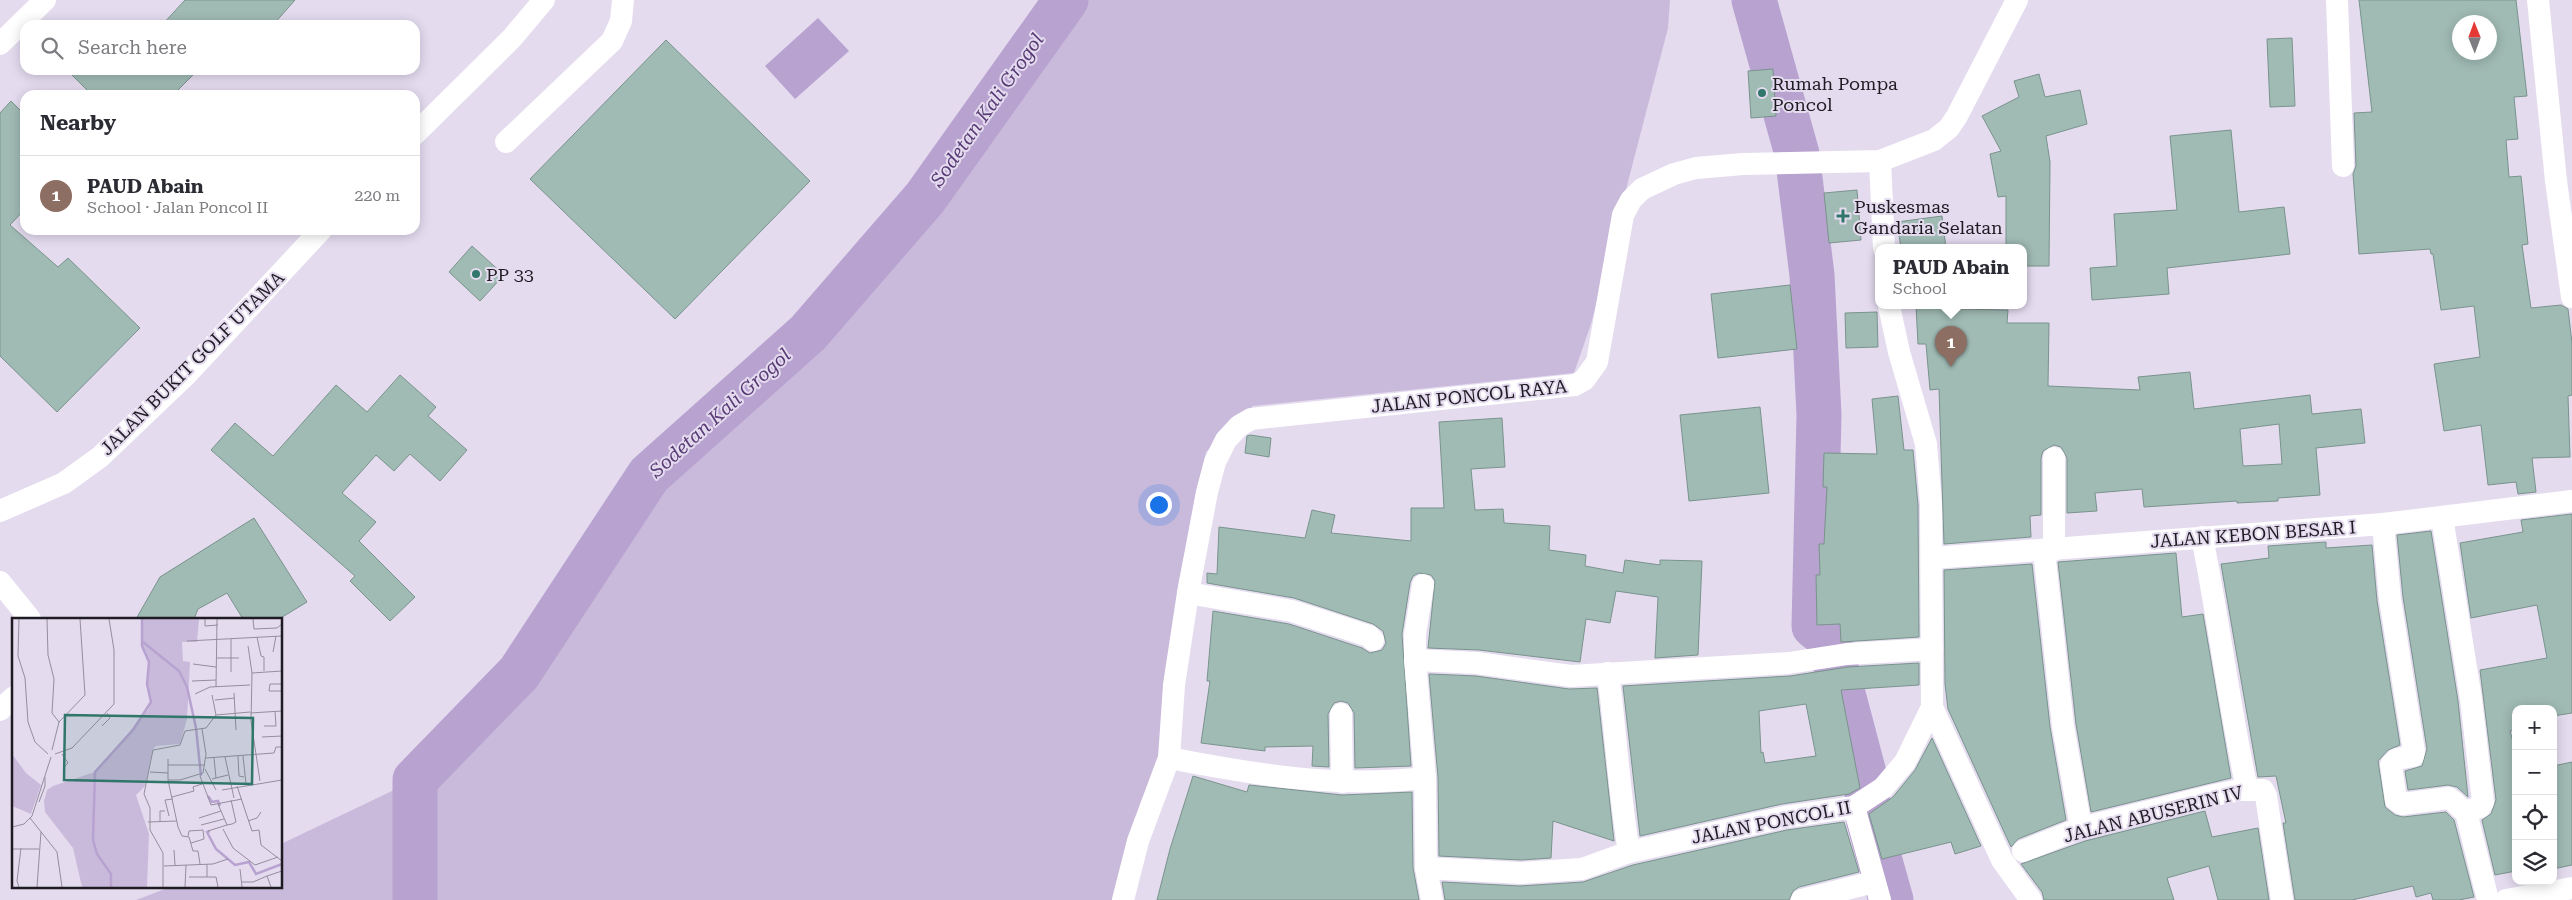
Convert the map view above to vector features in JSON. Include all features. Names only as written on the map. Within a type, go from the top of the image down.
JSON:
[{"type":"street","points":[[25,20],[45,0]]},
{"type":"street","points":[[420,129],[512,38],[544,0]]},
{"type":"street","points":[[506,142],[612,41],[621,21],[623,0]]},
{"type":"street","name":"JALAN PONCOL RAYA","points":[[1123,900],[1138,841],[1168,758],[1174,685],[1188,593],[1207,492],[1215,462],[1226,440],[1239,426],[1251,420],[1575,385],[1584,380],[1597,362],[1623,215],[1631,200],[1642,189],[1656,181],[1696,168],[1782,163],[1880,161],[1934,140],[1950,128],[2017,0]]},
{"type":"street","points":[[2337,0],[2343,166]]},
{"type":"street","points":[[2538,0],[2554,162],[2572,297]]},
{"type":"street","points":[[0,44],[20,24]]},
{"type":"street","points":[[1880,161],[1884,244]]},
{"type":"street","name":"JALAN BUKIT GOLF UTAMA","points":[[0,511],[64,483],[100,457],[206,354],[316,235]]},
{"type":"street","points":[[1890,309],[1899,352],[1926,444],[1933,558],[1932,706],[2002,860],[2031,900]]},
{"type":"street","points":[[2054,458],[2049,550],[2063,726],[2081,828]]},
{"type":"street","name":"JALAN KEBON BESAR I","points":[[1933,558],[2382,524],[2572,502]]},
{"type":"street","points":[[2382,524],[2390,599],[2414,751],[2413,756],[2397,759],[2391,765],[2396,800],[2402,804],[2449,798],[2461,811],[2466,812],[2480,807],[2483,802],[2471,699],[2442,517]]},
{"type":"street","points":[[2202,537],[2211,581],[2234,730],[2247,790]]},
{"type":"street","points":[[0,582],[29,618]]},
{"type":"street","points":[[1423,585],[1416,634],[1415,660],[1425,778],[1426,868],[1432,900]]},
{"type":"street","points":[[1188,593],[1292,611],[1369,636],[1372,640]]},
{"type":"street","points":[[1415,660],[1477,663],[1571,676],[1789,663],[1847,654],[1932,649]]},
{"type":"street","points":[[1608,673],[1619,757],[1620,798],[1629,852]]},
{"type":"street","points":[[0,710],[12,699]]},
{"type":"street","points":[[1802,900],[1877,891],[1863,802],[1905,762],[1932,706]]},
{"type":"street","points":[[1341,714],[1342,782]]},
{"type":"street","points":[[1168,758],[1262,776],[1342,782],[1425,778]]},
{"type":"street","name":"JALAN ABUSERIN IV","points":[[2023,851],[2081,828],[2215,794],[2263,790],[2266,796],[2282,900]]},
{"type":"street","name":"JALAN PONCOL II","points":[[1426,868],[1521,873],[1582,869],[1629,852],[1785,817],[1863,802]]},
{"type":"street","points":[[2466,812],[2488,900]]},
{"type":"street","points":[[2506,900],[2572,888]]},
{"type":"shaded area","points":[[1066,0],[1670,0],[1668,28],[1591,324],[1574,373],[1253,406],[1206,452],[1178,585],[1167,735],[1123,900],[136,900],[168,888],[282,888],[282,844],[415,780],[519,673],[649,475],[808,333],[925,198]]},
{"type":"shaded area","points":[[818,18],[849,51],[795,99],[765,66]]},
{"type":"building","points":[[185,0],[295,0],[277,20],[167,20]]},
{"type":"building","points":[[2359,0],[2516,0],[2527,96],[2514,97],[2518,139],[2506,140],[2509,177],[2521,176],[2528,244],[2522,245],[2531,308],[2561,305],[2568,309],[2572,343],[2572,395],[2568,396],[2570,457],[2532,458],[2536,492],[2518,494],[2516,482],[2488,485],[2481,425],[2444,431],[2434,364],[2480,357],[2474,306],[2441,310],[2433,254],[2431,254],[2430,249],[2359,254],[2353,174],[2356,166],[2354,113],[2372,112]]},
{"type":"building","points":[[2292,38],[2295,106],[2270,107],[2267,39]]},
{"type":"building","points":[[666,40],[810,181],[675,319],[530,179]]},
{"type":"building","name":"Rumah Pompa Poncol","points":[[1773,69],[1776,116],[1751,118],[1748,71]]},
{"type":"building","points":[[2039,74],[2045,97],[2080,90],[2087,124],[2046,136],[2050,162],[2049,266],[2027,266],[2027,244],[2006,244],[2006,196],[1998,197],[1990,154],[2001,151],[1982,116],[2019,97],[2014,81]]},
{"type":"building","points":[[72,75],[193,75],[178,90],[87,90]]},
{"type":"building","points":[[11,101],[20,110],[20,214],[10,225],[58,267],[68,258],[140,328],[57,412],[0,356],[0,113]]},
{"type":"building","points":[[2231,130],[2239,212],[2284,207],[2290,254],[2167,268],[2169,294],[2092,300],[2090,268],[2117,266],[2114,214],[2177,210],[2170,136]]},
{"type":"building","name":"Puskesmas Gandaria Selatan","points":[[1857,190],[1861,240],[1829,243],[1824,193]]},
{"type":"building","points":[[1942,216],[1946,244],[1900,244],[1897,222]]},
{"type":"building","name":"PP 33","points":[[472,246],[504,275],[480,301],[449,272]]},
{"type":"building","points":[[1790,285],[1797,349],[1718,358],[1711,294]]},
{"type":"building","points":[[1916,309],[2008,310],[2007,323],[2049,323],[2048,386],[2140,390],[2138,377],[2190,372],[2194,409],[2310,395],[2312,414],[2361,409],[2365,443],[2316,448],[2320,495],[2278,498],[2278,501],[2237,503],[2237,501],[2144,507],[2142,489],[2095,493],[2097,511],[2067,513],[2067,458],[2061,447],[2054,445],[2043,451],[2041,458],[2041,515],[2030,516],[2031,537],[1944,544],[1939,389],[1930,390],[1926,344],[1918,344]],"holes":[[[2279,424],[2282,464],[2243,466],[2240,429]]]},
{"type":"building","points":[[1877,312],[1878,347],[1846,348],[1845,313]]},
{"type":"building","points":[[400,375],[436,407],[428,416],[467,450],[440,481],[410,454],[394,471],[376,455],[342,493],[376,522],[359,541],[415,597],[390,621],[350,581],[355,576],[211,450],[235,423],[273,456],[336,385],[367,412]]},
{"type":"building","points":[[1898,396],[1904,450],[1913,450],[1918,505],[1919,637],[1841,642],[1840,624],[1817,625],[1816,575],[1820,575],[1819,544],[1824,544],[1827,487],[1823,487],[1824,453],[1877,454],[1872,399]]},
{"type":"building","points":[[1760,407],[1769,493],[1689,501],[1680,415]]},
{"type":"building","points":[[1502,418],[1505,467],[1471,469],[1475,510],[1503,509],[1504,523],[1550,526],[1549,550],[1586,555],[1585,566],[1623,573],[1625,560],[1660,565],[1660,560],[1702,561],[1698,655],[1655,658],[1658,597],[1616,591],[1610,623],[1586,619],[1580,662],[1479,650],[1428,648],[1435,581],[1431,575],[1419,573],[1413,576],[1410,583],[1402,634],[1411,766],[1355,768],[1354,713],[1348,703],[1341,701],[1334,703],[1328,714],[1329,767],[1312,766],[1313,746],[1265,747],[1265,751],[1201,743],[1210,681],[1207,681],[1213,611],[1289,624],[1362,648],[1370,653],[1382,650],[1386,643],[1383,631],[1373,624],[1294,598],[1207,583],[1207,573],[1217,574],[1219,527],[1305,538],[1312,510],[1335,515],[1331,533],[1411,541],[1411,508],[1444,508],[1439,422]]},
{"type":"building","points":[[1247,436],[1271,438],[1269,457],[1245,453]]},
{"type":"building","points":[[2572,514],[2572,713],[2557,715],[2557,705],[2512,705],[2512,731],[2510,731],[2512,738],[2512,872],[2495,875],[2482,820],[2491,814],[2496,800],[2480,670],[2547,658],[2537,605],[2471,618],[2460,543],[2523,532],[2521,520]]},
{"type":"building","points":[[254,518],[307,602],[281,618],[242,618],[227,593],[198,609],[194,618],[137,618],[160,577]]},
{"type":"building","points":[[2431,531],[2458,701],[2468,797],[2457,787],[2448,785],[2408,790],[2405,771],[2422,766],[2427,749],[2403,597],[2397,535]]},
{"type":"building","points":[[2326,542],[2326,548],[2372,545],[2377,601],[2400,745],[2388,750],[2378,761],[2385,807],[2395,815],[2403,817],[2446,812],[2454,820],[2474,897],[2459,900],[2433,900],[2431,893],[2416,897],[2413,886],[2352,900],[2295,900],[2283,823],[2286,823],[2276,776],[2258,777],[2221,564],[2269,558],[2268,546]]},
{"type":"building","points":[[2176,553],[2182,617],[2203,614],[2231,778],[2091,812],[2076,724],[2058,562]]},
{"type":"building","points":[[2032,564],[2050,727],[2066,820],[2018,839],[2011,847],[1948,709],[1945,684],[1944,570]]},
{"type":"building","points":[[1919,663],[1919,685],[1841,690],[1860,788],[1849,794],[1782,804],[1640,836],[1623,686],[1790,676],[1848,667]],"holes":[[[1806,704],[1816,756],[1765,763],[1763,752],[1761,753],[1759,711]]]},
{"type":"building","points":[[1429,674],[1476,676],[1569,689],[1597,688],[1614,841],[1553,821],[1551,858],[1521,860],[1439,856],[1438,777]]},
{"type":"building","points":[[1932,738],[1981,846],[1955,854],[1951,842],[1882,859],[1869,814],[1893,797],[1915,770]]},
{"type":"building","points":[[2572,762],[2572,865],[2557,868],[2557,795],[2557,765]]},
{"type":"building","points":[[1193,776],[1247,792],[1249,785],[1342,795],[1412,792],[1413,868],[1419,900],[1157,900],[1170,849]]},
{"type":"building","points":[[2205,811],[2212,837],[2258,828],[2269,900],[2218,900],[2209,866],[2167,878],[2174,900],[2044,900],[2042,892],[2021,864],[2085,841]]},
{"type":"building","points":[[1844,822],[1859,872],[1799,887],[1793,891],[1789,900],[1445,900],[1442,882],[1520,886],[1583,882],[1633,865],[1787,830]]},
{"type":"waterway","name":"Sodetan Kali Grogol","points":[[415,900],[415,780],[519,673],[649,475],[808,333],[925,198],[1066,0]]},
{"type":"waterway","points":[[1754,0],[1797,154],[1812,275],[1819,415],[1814,626],[1828,637],[1866,781],[1869,822],[1891,900]]},
{"type":"place","name":"Rumah Pompa Poncol","points":[[1762,93]]},
{"type":"place","name":"Puskesmas Gandaria Selatan","points":[[1843,216]]},
{"type":"place","name":"PP 33","points":[[476,274]]},
{"type":"place","name":"PAUD Abain","points":[[1951,367]]}]
